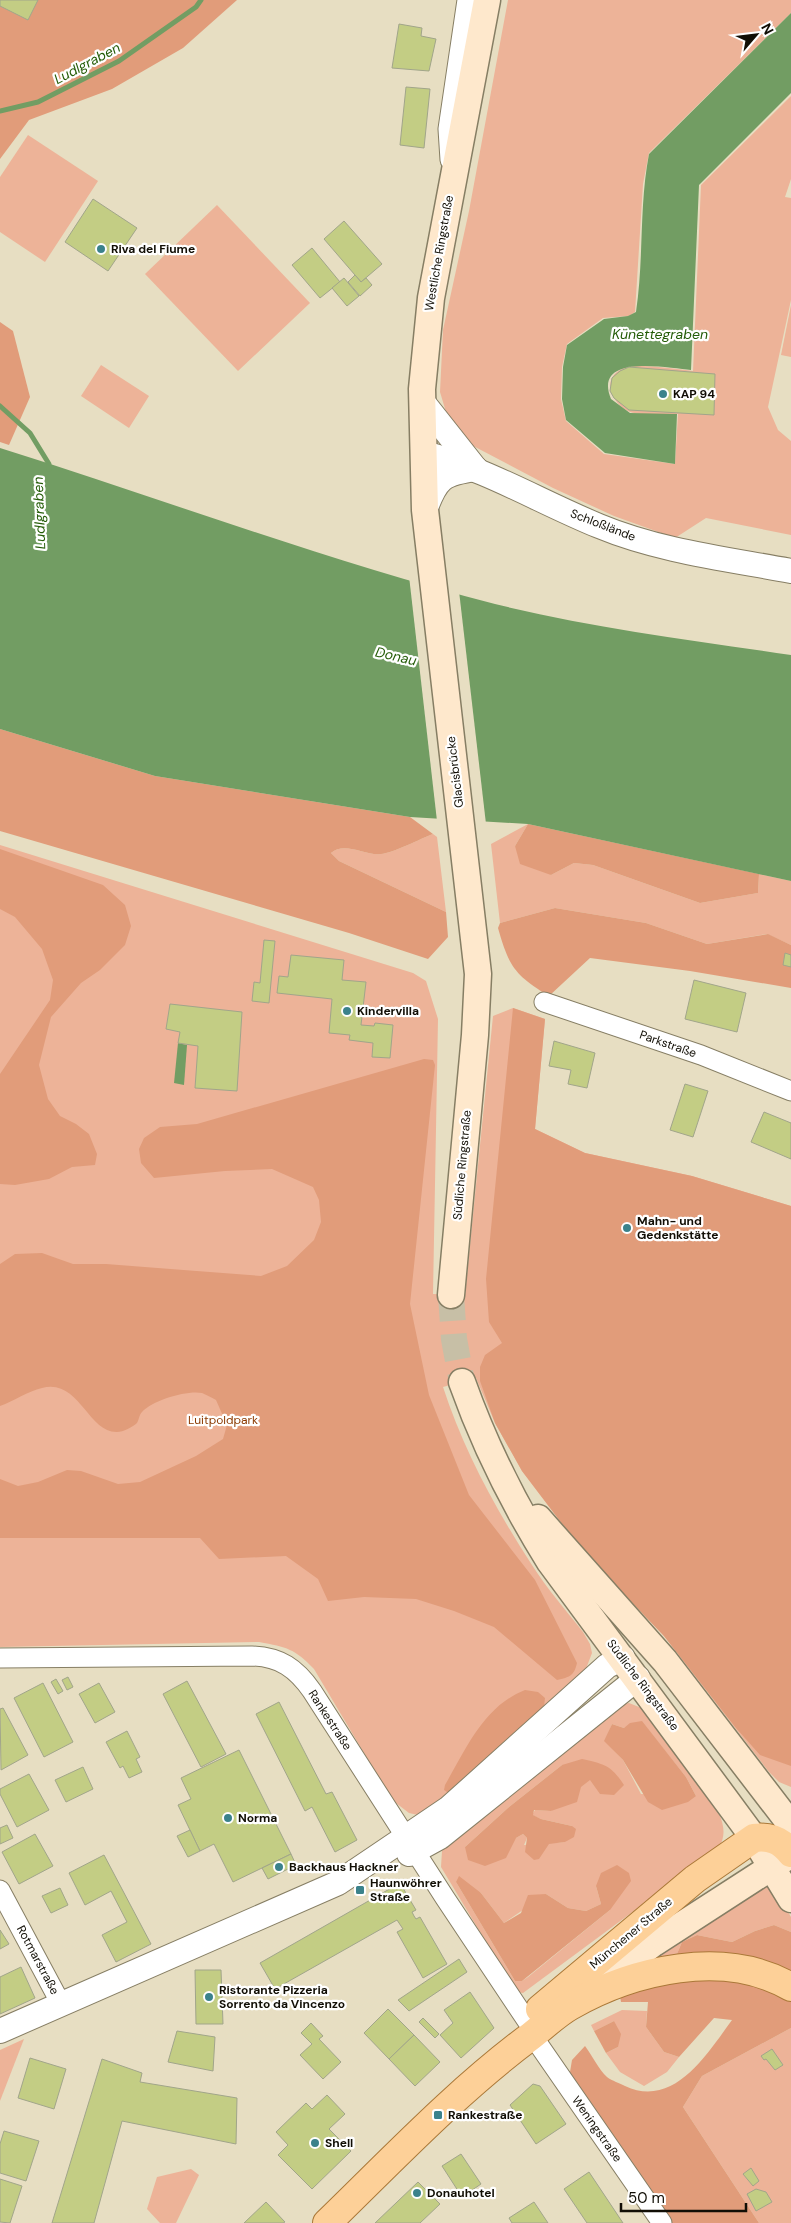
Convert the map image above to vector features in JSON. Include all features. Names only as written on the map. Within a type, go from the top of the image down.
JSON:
[{"type":"main road","name":"Westliche Ringstraße","points":[[425,510],[422,395],[431,298],[487,0]]},
{"type":"main road","name":"Glacisbrücke","points":[[425,510],[478,974],[474,1035]]},
{"type":"main road","name":"Südliche Ringstraße","points":[[451,1294],[474,1035]]},
{"type":"main road","name":"Südliche Ringstraße","points":[[462,1382],[474,1416],[532,1533],[602,1631],[790,1821]]},
{"type":"main road","name":"Südliche Ringstraße","points":[[500,1468],[540,1521],[632,1624],[635,1664],[754,1838]]},
{"type":"main road","name":"Münchener Straße","points":[[327,2223],[529,2028],[695,1879],[754,1838],[790,1821]]},
{"type":"main road","points":[[754,1838],[765,1836],[776,1840],[785,1858],[791,1899]]},
{"type":"main road","name":"Münchener Straße","points":[[529,2028],[569,2006],[654,1944],[785,1858]]},
{"type":"main road","points":[[569,2006],[624,1981],[676,1969],[715,1967],[750,1972],[791,1987]]},
{"type":"street","points":[[452,180],[448,129],[467,0]]},
{"type":"street","points":[[422,395],[451,440],[476,469],[449,476],[435,485],[425,510]]},
{"type":"street","name":"Schloßlände","points":[[423,453],[476,469],[556,507],[618,532],[663,547],[791,571]]},
{"type":"street","name":"Parkstraße","points":[[544,1002],[701,1055],[791,1091]]},
{"type":"street","name":"Rankestraße","points":[[0,1658],[266,1656],[281,1661],[294,1669],[303,1679],[529,2028]]},
{"type":"street","points":[[411,1845],[440,1837],[635,1664]]},
{"type":"street","points":[[0,2031],[338,1883],[372,1873],[411,1845],[449,1808],[635,1664]]},
{"type":"street","name":"Rotmarstraße","points":[[0,1890],[61,2004]]},
{"type":"street","name":"Weningstraße","points":[[529,2028],[662,2223]]},
{"type":"green space","points":[[508,0],[791,0],[791,13],[649,153],[643,184],[635,312],[629,316],[603,318],[567,344],[562,367],[561,399],[566,421],[604,454],[675,464],[678,414],[632,413],[616,401],[610,388],[611,381],[619,370],[635,366],[693,371],[701,185],[791,96],[791,179],[785,197],[791,198],[791,300],[768,407],[778,430],[791,441],[791,535],[706,518],[675,538],[614,516],[553,488],[460,439],[446,412],[440,392],[443,330],[469,211]]},
{"type":"green space","points":[[28,135],[98,181],[45,262],[0,232],[0,177]]},
{"type":"green space","points":[[217,205],[310,303],[238,371],[145,274]]},
{"type":"green space","points":[[791,305],[791,357],[781,355]]},
{"type":"green space","points":[[101,365],[149,396],[129,428],[81,396]]},
{"type":"green space","points":[[528,824],[515,846],[551,875],[574,863],[593,865],[700,903],[758,893],[759,874],[791,881],[791,945],[767,934],[707,944],[646,923],[555,908],[500,923],[491,844]]},
{"type":"green space","points":[[433,834],[437,837],[446,912],[339,861],[331,853],[342,848],[381,854],[399,849]]},
{"type":"green space","name":"Luitpoldpark","points":[[0,845],[413,973],[426,981],[438,1019],[433,1294],[465,1295],[493,1016],[513,1008],[545,1019],[535,1129],[585,1153],[692,1176],[791,1206],[791,1787],[779,1782],[769,1772],[664,1636],[582,1550],[522,1471],[495,1423],[476,1378],[443,1387],[460,1433],[470,1456],[506,1523],[550,1591],[583,1632],[590,1644],[592,1653],[584,1674],[489,1767],[418,1815],[409,1813],[392,1800],[314,1669],[290,1650],[259,1642],[0,1647]]},
{"type":"green space","points":[[629,1703],[644,1709],[719,1813],[724,1830],[723,1839],[719,1848],[523,1993],[516,1992],[441,1867],[442,1851],[448,1840],[624,1704]],"holes":[[[642,1722],[686,1777],[696,1796],[641,1794],[623,1760],[605,1741],[612,1724],[624,1728]],[[562,1765],[624,1785],[590,1779],[551,1811],[535,1810],[532,1815],[541,1819],[572,1826],[565,1842],[524,1845],[527,1838],[523,1834],[516,1838],[465,1847],[509,1807]],[[456,1882],[481,1893],[504,1923],[546,1894],[568,1908],[586,1911],[601,1904],[596,1886],[610,1910],[528,1977],[522,1981],[515,1981]]]},
{"type":"green space","points":[[770,1881],[791,1917],[791,1932],[774,1925],[755,1931],[732,1942],[697,1935],[682,1942],[674,1961],[646,1963]]},
{"type":"green space","points":[[622,2010],[647,2011],[646,2027],[664,2052],[679,2057],[667,2072],[644,2086],[620,2072],[606,2053],[618,2047],[614,2021],[594,2031],[591,2025]]},
{"type":"green space","points":[[791,2028],[791,2223],[759,2223],[683,2107],[702,2076]]},
{"type":"green space","points":[[24,2039],[0,2101],[0,2050]]},
{"type":"green space","points":[[191,2169],[199,2175],[176,2223],[160,2223],[147,2209],[157,2177]]},
{"type":"shaded area","points":[[0,0],[237,0],[183,48],[112,89],[29,120],[0,159]]},
{"type":"shaded area","points":[[0,322],[13,331],[30,397],[9,445],[0,442]]},
{"type":"shaded area","points":[[0,729],[155,776],[410,817],[433,834],[399,849],[381,854],[342,848],[331,853],[339,861],[446,912],[448,937],[428,959],[349,933],[0,831]]},
{"type":"shaded area","points":[[528,824],[759,874],[758,893],[700,903],[593,865],[574,863],[551,875],[520,864],[515,846]]},
{"type":"shaded area","points":[[0,849],[103,885],[125,905],[131,926],[125,945],[100,970],[81,983],[51,1017],[39,1065],[48,1099],[60,1116],[76,1124],[89,1134],[97,1154],[95,1165],[72,1167],[49,1179],[15,1185],[0,1184],[0,1074],[50,1000],[53,980],[42,949],[15,917],[0,909]]},
{"type":"shaded area","points":[[555,908],[646,923],[707,944],[768,934],[791,945],[791,988],[690,971],[590,958],[549,996],[528,982],[515,969],[506,952],[498,928],[500,923]]},
{"type":"shaded area","points":[[513,1008],[545,1019],[535,1129],[585,1153],[692,1176],[791,1206],[791,1766],[760,1755],[736,1728],[664,1636],[582,1550],[522,1471],[495,1423],[480,1381],[480,1367],[485,1355],[502,1343],[489,1322],[486,1279]]},
{"type":"shaded area","points":[[424,1059],[433,1060],[435,1065],[410,1304],[429,1395],[469,1495],[535,1580],[577,1663],[573,1673],[568,1677],[557,1680],[494,1627],[454,1611],[416,1599],[364,1597],[328,1601],[318,1579],[286,1556],[219,1559],[200,1538],[0,1538],[0,1479],[18,1486],[38,1482],[67,1470],[81,1471],[118,1484],[140,1482],[196,1456],[223,1439],[227,1425],[216,1400],[196,1392],[179,1395],[154,1404],[142,1412],[135,1425],[117,1432],[107,1430],[98,1424],[74,1398],[65,1391],[55,1387],[37,1389],[0,1406],[0,1264],[15,1254],[42,1253],[73,1264],[106,1264],[261,1276],[287,1266],[314,1240],[321,1222],[319,1200],[313,1187],[272,1169],[225,1171],[154,1178],[141,1163],[139,1149],[144,1138],[160,1127],[197,1124]]},
{"type":"shaded area","points":[[525,1690],[538,1692],[545,1698],[544,1707],[450,1794],[444,1790],[469,1743],[487,1718],[511,1697]]},
{"type":"shaded area","points":[[642,1721],[686,1777],[696,1796],[688,1802],[662,1810],[648,1802],[623,1760],[604,1741],[612,1724],[624,1728],[630,1723]]},
{"type":"shaded area","points":[[582,1759],[596,1762],[611,1769],[624,1785],[614,1795],[600,1794],[590,1780],[581,1787],[577,1802],[551,1811],[534,1810],[533,1815],[541,1819],[572,1826],[576,1829],[574,1837],[565,1842],[549,1844],[539,1859],[534,1860],[525,1852],[527,1838],[523,1834],[516,1838],[506,1858],[485,1866],[468,1860],[465,1847],[509,1807],[562,1765]]},
{"type":"shaded area","points":[[617,1865],[629,1873],[631,1881],[610,1910],[522,1981],[515,1981],[456,1882],[459,1876],[481,1893],[504,1923],[521,1913],[528,1895],[546,1894],[568,1908],[586,1911],[601,1904],[596,1886],[601,1873]]},
{"type":"shaded area","points":[[774,1925],[791,1932],[791,1979],[674,1961],[682,1942],[697,1935],[732,1942],[755,1931]]},
{"type":"shaded area","points":[[689,1976],[757,1983],[791,1999],[791,2028],[702,2076],[683,2107],[759,2223],[671,2223],[569,2078],[572,2060],[585,2046],[607,2077],[625,2086],[643,2091],[659,2090],[674,2084],[688,2074],[712,2048],[732,2020],[714,2018],[679,2057],[664,2052],[646,2027],[648,2002],[621,2002],[620,1996]]},
{"type":"shaded area","points":[[614,2021],[621,2034],[618,2047],[606,2053],[594,2031]]},
{"type":"water","name":"Künettegraben","points":[[791,13],[791,93],[699,185],[691,370],[635,366],[622,369],[612,375],[608,384],[611,399],[630,413],[677,414],[675,464],[605,453],[566,420],[562,399],[563,367],[567,345],[604,319],[628,316],[636,312],[644,193],[649,154]]},
{"type":"water","name":"Donau","points":[[0,448],[370,569],[495,604],[605,627],[791,655],[791,881],[528,824],[410,817],[155,776],[0,729]]},
{"type":"water","points":[[178,1043],[187,1045],[184,1085],[174,1083]]},
{"type":"pier","points":[[409,576],[459,591],[486,824],[437,821]]},
{"type":"building","points":[[0,0],[38,0],[28,20],[0,6]]},
{"type":"building","points":[[399,24],[422,28],[421,36],[436,39],[429,71],[392,68]]},
{"type":"building","points":[[406,87],[430,89],[424,148],[400,145]]},
{"type":"building","points":[[93,199],[137,228],[108,271],[65,242]]},
{"type":"building","points":[[344,221],[382,264],[361,282],[324,239]]},
{"type":"building","points":[[312,248],[340,282],[320,298],[292,265]]},
{"type":"building","points":[[355,275],[361,282],[366,278],[372,285],[360,296],[348,282]]},
{"type":"building","points":[[344,278],[359,296],[347,306],[332,288]]},
{"type":"building","name":"KAP 94","points":[[629,367],[715,374],[714,415],[629,410],[614,398],[610,391],[612,378],[620,371]]},
{"type":"building","points":[[264,940],[275,941],[269,1003],[252,1001],[254,982],[260,983]]},
{"type":"building","points":[[785,953],[791,955],[791,967],[783,965]]},
{"type":"building","name":"Kindervilla","points":[[291,955],[344,960],[342,980],[366,982],[361,1025],[374,1026],[375,1023],[393,1025],[390,1058],[372,1057],[373,1043],[349,1040],[350,1035],[329,1033],[332,999],[277,993],[279,976],[288,977]]},
{"type":"building","points":[[694,980],[746,993],[737,1032],[685,1019]]},
{"type":"building","points":[[170,1004],[242,1012],[237,1091],[195,1088],[198,1046],[178,1043],[180,1032],[166,1029]]},
{"type":"building","points":[[554,1041],[595,1053],[587,1088],[568,1084],[571,1070],[549,1066]]},
{"type":"building","points":[[685,1084],[708,1091],[693,1137],[670,1130]]},
{"type":"building","points":[[764,1112],[791,1123],[791,1159],[751,1142]]},
{"type":"building","points":[[68,1677],[73,1687],[67,1690],[62,1680]]},
{"type":"building","points":[[56,1679],[63,1691],[58,1694],[51,1682]]},
{"type":"building","points":[[187,1681],[226,1754],[201,1767],[163,1694]]},
{"type":"building","points":[[43,1683],[73,1742],[44,1757],[14,1698]]},
{"type":"building","points":[[99,1683],[115,1712],[95,1723],[79,1694]]},
{"type":"building","points":[[279,1702],[326,1794],[332,1792],[357,1840],[335,1852],[312,1807],[305,1811],[256,1714]]},
{"type":"building","points":[[3,1708],[28,1755],[1,1770],[0,1709]]},
{"type":"building","points":[[127,1731],[140,1757],[136,1759],[142,1772],[129,1778],[123,1766],[120,1768],[106,1742]]},
{"type":"building","name":"Norma","points":[[239,1750],[291,1854],[233,1882],[214,1844],[200,1851],[178,1805],[191,1799],[181,1778]]},
{"type":"building","points":[[83,1767],[93,1789],[66,1802],[55,1780]]},
{"type":"building","points":[[29,1774],[49,1810],[17,1827],[0,1794],[0,1789]]},
{"type":"building","points":[[7,1825],[13,1838],[0,1844],[0,1828]]},
{"type":"building","points":[[190,1830],[200,1851],[188,1857],[177,1836]]},
{"type":"building","points":[[35,1834],[53,1866],[19,1884],[2,1852]]},
{"type":"building","name":"Backhaus Hackner","points":[[291,1854],[296,1865],[268,1879],[262,1868]]},
{"type":"building","points":[[104,1855],[151,1944],[116,1962],[102,1935],[127,1922],[111,1891],[85,1905],[69,1873]]},
{"type":"building","points":[[400,1883],[416,1910],[412,1912],[414,1916],[416,1919],[420,1917],[447,1964],[423,1978],[397,1932],[403,1929],[397,1920],[275,1989],[260,1963]]},
{"type":"building","points":[[60,1888],[68,1905],[51,1913],[42,1896]]},
{"type":"building","points":[[0,1930],[9,1944],[0,1949]]},
{"type":"building","points":[[459,1959],[467,1972],[409,2011],[398,2000]]},
{"type":"building","points":[[21,1967],[35,1998],[0,2014],[0,1977]]},
{"type":"building","name":"Ristorante Pizzeria Sorrento da Vincenzo","points":[[195,1970],[221,1970],[223,2024],[196,2024]]},
{"type":"building","points":[[470,1992],[494,2028],[461,2058],[440,2035],[453,2023],[444,2010]]},
{"type":"building","points":[[388,2009],[414,2035],[389,2059],[364,2033]]},
{"type":"building","points":[[423,2018],[439,2034],[435,2038],[419,2022]]},
{"type":"building","points":[[311,2023],[323,2036],[319,2039],[341,2062],[323,2079],[300,2055],[312,2044],[301,2033]]},
{"type":"building","points":[[177,2031],[215,2037],[213,2071],[168,2062]]},
{"type":"building","points":[[414,2035],[440,2062],[415,2086],[389,2059]]},
{"type":"building","points":[[772,2049],[783,2065],[775,2070],[761,2056]]},
{"type":"building","points":[[30,2058],[66,2069],[54,2109],[18,2098]]},
{"type":"building","points":[[102,2059],[142,2073],[140,2082],[237,2098],[236,2144],[122,2121],[94,2223],[52,2223]]},
{"type":"building","points":[[533,2084],[540,2086],[566,2124],[536,2144],[510,2105]]},
{"type":"building","name":"Shell","points":[[327,2095],[345,2114],[329,2129],[351,2151],[312,2189],[278,2155],[288,2145],[276,2132],[306,2103],[312,2109]]},
{"type":"building","points":[[4,2131],[39,2141],[26,2181],[0,2173],[0,2144]]},
{"type":"building","points":[[461,2154],[481,2184],[462,2197],[442,2166]]},
{"type":"building","points":[[751,2168],[759,2181],[753,2186],[743,2174]]},
{"type":"building","points":[[589,2172],[623,2223],[587,2223],[564,2189]]},
{"type":"building","points":[[0,2179],[22,2186],[10,2223],[0,2222]]},
{"type":"building","name":"Donauhotel","points":[[418,2182],[440,2204],[420,2223],[375,2223]]},
{"type":"building","points":[[756,2189],[766,2192],[772,2202],[756,2211],[747,2194]]},
{"type":"building","points":[[266,2202],[285,2222],[244,2223]]},
{"type":"building","points":[[534,2202],[548,2223],[512,2223],[509,2218]]},
{"type":"waterway","name":"Ludlgraben","points":[[0,111],[38,102],[119,61],[196,7],[201,0]]},
{"type":"waterway","name":"Ludlgraben","points":[[0,406],[30,433],[49,464],[49,469]]},
{"type":"tunnel","points":[[451,1295],[454,1339],[462,1382]]},
{"type":"place","name":"Riva del Fiume","points":[[101,249]]},
{"type":"place","name":"KAP 94","points":[[663,394]]},
{"type":"place","name":"Kindervilla","points":[[347,1011]]},
{"type":"place","name":"Mahn- und Gedenkstätte","points":[[627,1228]]},
{"type":"place","name":"Norma","points":[[228,1818]]},
{"type":"place","name":"Backhaus Hackner","points":[[279,1867]]},
{"type":"place","name":"Haunwöhrer Straße","points":[[360,1890]]},
{"type":"place","name":"Ristorante Pizzeria Sorrento da Vincenzo","points":[[209,1997]]},
{"type":"place","name":"Rankestraße","points":[[438,2115]]},
{"type":"place","name":"Shell","points":[[315,2143]]},
{"type":"place","name":"Donauhotel","points":[[417,2193]]}]
